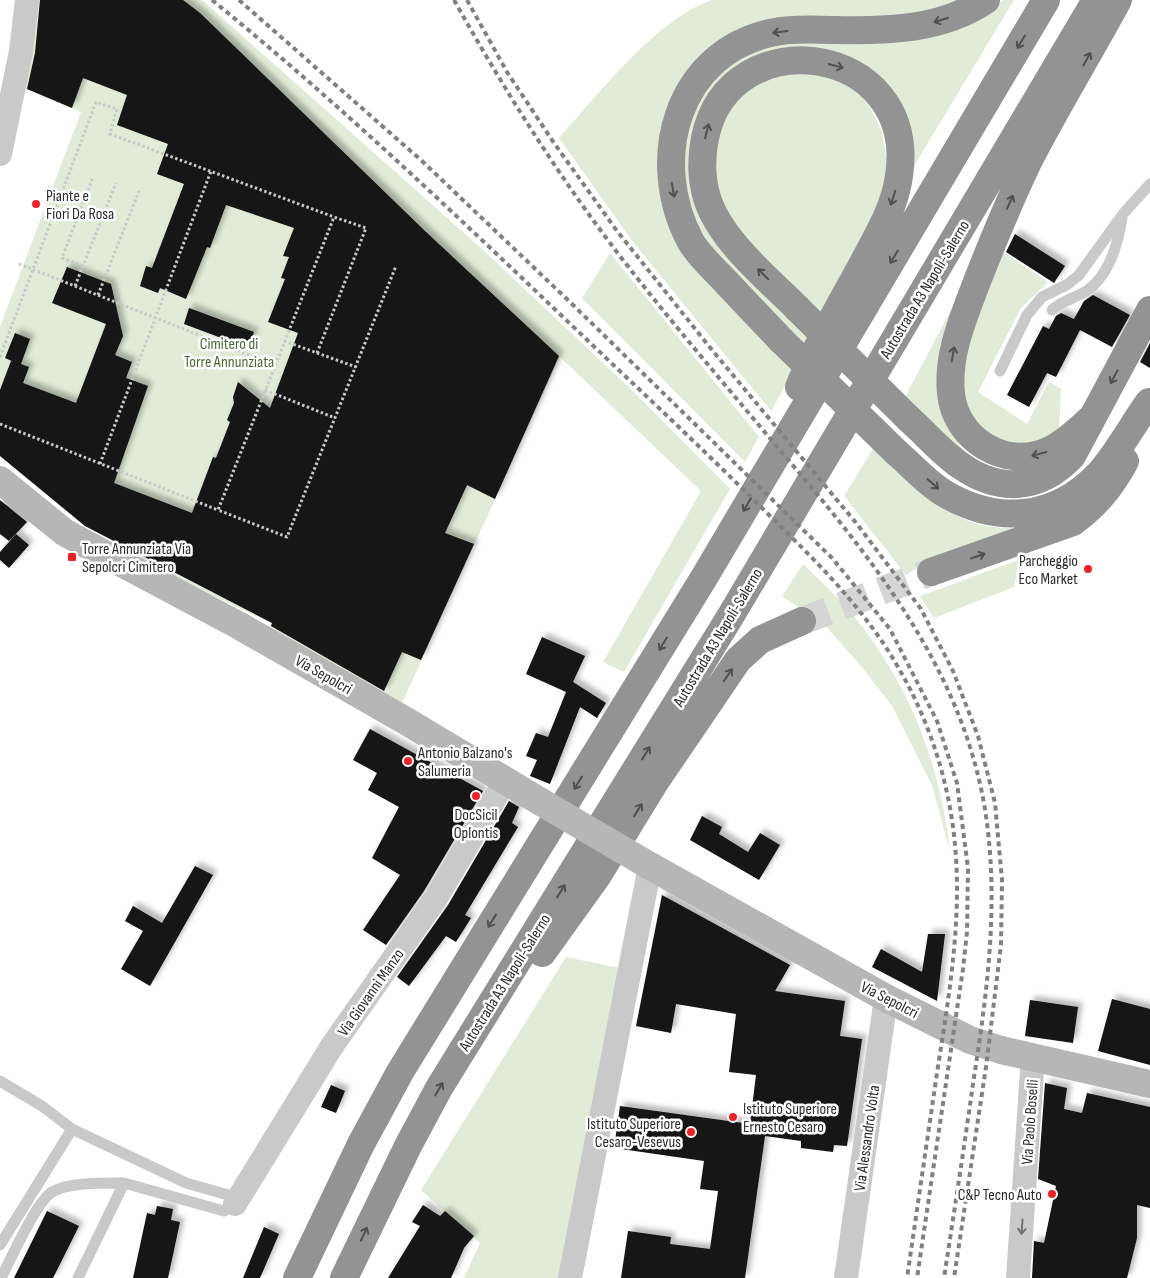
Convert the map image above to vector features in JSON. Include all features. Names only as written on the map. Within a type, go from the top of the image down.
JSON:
[{"type":"highway","points":[[986,0],[943,20],[913,28],[884,31],[808,30],[776,32],[750,39],[722,55],[697,79],[682,105],[672,133],[669,161],[673,194],[692,243],[704,259],[781,340],[896,452],[941,491],[964,503],[989,512],[1012,515],[1034,513],[1058,504],[1074,495],[1100,473],[1150,401]]},
{"type":"highway","points":[[297,1278],[361,1144],[400,1072],[772,464],[1046,0]]},
{"type":"highway","name":"Autostrada A3 Napoli-Salerno","points":[[344,1278],[408,1146],[439,1088],[730,617],[1096,0]]},
{"type":"highway","points":[[1093,416],[1063,442],[1049,451],[1035,456],[1000,454],[982,446],[961,426],[954,411],[950,375],[953,352],[967,308],[994,240],[1029,162],[1118,0]]},
{"type":"highway","points":[[772,464],[792,404],[811,359],[883,226],[894,197],[899,176],[900,152],[896,127],[886,102],[856,73],[842,67],[815,61],[793,60],[771,65],[746,76],[732,87],[719,103],[707,128],[702,171],[707,198],[717,220],[742,253],[797,308],[909,419],[960,465],[977,475],[997,482],[1014,485],[1045,479],[1060,469],[1072,456],[1150,310]]},
{"type":"highway","points":[[931,572],[1048,532],[1072,522],[1091,509],[1105,494],[1125,461],[1150,401]]},
{"type":"highway","points":[[474,1032],[543,951],[598,875],[655,782],[738,660],[760,640],[802,621]]},
{"type":"street","points":[[0,154],[20,51],[27,0]]},
{"type":"street","name":"Via Sepolcri","points":[[0,480],[64,532],[238,625],[406,721],[650,866],[886,998],[970,1040],[1001,1050],[1150,1084]]},
{"type":"street","name":"Via Giovanni Manzo","points":[[237,1201],[332,1046],[436,898],[505,781]]},
{"type":"street","points":[[570,1278],[650,866]]},
{"type":"street","name":"Via Alessandro Volta","points":[[846,1278],[886,998]]},
{"type":"street","name":"Via Paolo Boselli","points":[[1018,1278],[1033,1056]]},
{"type":"lane","points":[[1000,371],[1027,315],[1042,297],[1068,284],[1079,275],[1123,214],[1150,184]]},
{"type":"lane","points":[[1052,310],[1058,304],[1082,294],[1098,281],[1119,238],[1123,214]]},
{"type":"lane","points":[[0,1081],[42,1106],[72,1129],[186,1183],[237,1201]]},
{"type":"lane","points":[[0,1245],[72,1129]]},
{"type":"lane","points":[[1,1278],[40,1204],[52,1192],[87,1183],[124,1183],[224,1211],[237,1201]]},
{"type":"lane","points":[[78,1278],[124,1183]]},
{"type":"path","points":[[0,357],[96,102],[117,109],[110,134],[366,228],[317,353]]},
{"type":"path","points":[[100,464],[211,170]]},
{"type":"path","points":[[83,266],[62,258],[93,177]]},
{"type":"path","points":[[75,286],[116,183]]},
{"type":"path","points":[[98,295],[139,191]]},
{"type":"path","points":[[218,510],[334,217]]},
{"type":"path","points":[[20,264],[274,365]]},
{"type":"path","points":[[0,424],[287,537],[396,266]]},
{"type":"path","points":[[284,341],[356,367]]},
{"type":"path","points":[[265,390],[335,418]]},
{"type":"green space","name":"Cimitero di Torre Annunziata","points":[[36,0],[202,0],[482,249],[637,395],[730,489],[624,672],[603,662],[701,491],[560,357],[401,705],[269,630],[271,623],[186,583],[85,526],[0,456],[0,327],[81,112],[22,87]]},
{"type":"green space","points":[[712,0],[960,0],[928,12],[903,17],[826,18],[677,89],[664,116],[658,144],[657,175],[662,207],[675,233],[795,368],[771,411],[633,242],[559,138],[610,80],[650,40],[670,23]]},
{"type":"green space","points":[[1004,0],[1014,0],[914,166],[912,142],[907,123],[885,85],[769,54],[690,169],[813,339],[807,347],[714,253],[693,216],[680,160],[684,131],[705,88],[740,56],[787,41],[888,43],[920,39],[994,7]]},
{"type":"green space","points":[[802,70],[855,87],[870,107],[882,132],[887,163],[885,187],[874,219],[822,315],[774,269],[735,226],[719,201],[713,153],[729,106],[749,86]]},
{"type":"green space","points":[[1000,250],[1048,282],[1021,308],[978,392],[1027,424],[1049,382],[1061,389],[1059,430],[1037,450],[983,434],[968,411],[962,397],[961,382],[968,345]]},
{"type":"green space","points":[[610,253],[759,437],[745,462],[582,298]]},
{"type":"green space","points":[[971,272],[947,422],[961,447],[980,463],[961,451],[905,397]]},
{"type":"green space","points":[[873,449],[919,490],[958,516],[984,525],[1024,529],[927,562],[906,575],[844,496]]},
{"type":"green space","points":[[1019,560],[1014,587],[934,618],[920,596]]},
{"type":"green space","points":[[803,564],[826,586],[861,625],[879,650],[909,704],[931,761],[946,821],[950,852],[932,785],[892,706],[861,666],[823,623],[810,631],[802,610],[782,596]]},
{"type":"green space","points":[[566,957],[620,968],[559,1278],[464,1278],[480,1243],[421,1190]]},
{"type":"building","name":"Cimitero di Torre Annunziata","points":[[40,0],[183,0],[200,13],[425,231],[559,356],[495,499],[467,485],[445,533],[474,544],[421,660],[402,652],[384,691],[271,626],[272,623],[85,526],[0,456],[0,390],[11,361],[14,362],[5,358],[15,333],[30,339],[21,364],[29,367],[23,383],[76,403],[106,324],[52,303],[67,267],[111,284],[123,336],[115,355],[132,362],[126,378],[148,386],[114,483],[192,513],[213,457],[216,458],[230,422],[227,420],[234,403],[233,397],[238,382],[270,408],[298,333],[268,322],[285,279],[281,278],[289,257],[283,256],[294,228],[226,205],[210,248],[207,247],[186,299],[160,288],[158,293],[140,286],[146,266],[152,268],[184,184],[157,174],[168,144],[117,125],[127,95],[83,78],[72,108],[27,89],[35,53]]},
{"type":"building","points":[[1015,234],[1065,266],[1054,283],[1006,252]]},
{"type":"building","points":[[1093,295],[1130,315],[1112,347],[1080,330],[1056,377],[1047,373],[1029,407],[1007,395],[1043,326],[1049,329],[1056,316],[1061,313],[1074,319],[1084,301]]},
{"type":"building","points":[[189,308],[254,332],[248,348],[184,324]]},
{"type":"building","points":[[1150,343],[1150,368],[1140,362]]},
{"type":"building","points":[[0,500],[27,522],[9,541],[0,534]]},
{"type":"building","points":[[16,534],[29,545],[9,568],[0,560],[0,552]]},
{"type":"building","points":[[542,637],[585,656],[573,682],[606,703],[597,718],[580,707],[550,784],[530,776],[537,760],[526,756],[536,733],[548,737],[566,692],[526,674]]},
{"type":"building","points":[[370,729],[483,791],[424,891],[386,945],[363,930],[400,875],[372,858],[399,807],[368,790],[377,773],[353,760]]},
{"type":"building","points":[[509,801],[519,807],[512,823],[518,827],[465,915],[471,918],[456,942],[446,936],[409,986],[397,977],[448,905]]},
{"type":"building","points":[[702,816],[722,827],[719,834],[748,852],[760,833],[780,845],[759,880],[690,840]]},
{"type":"building","points":[[195,866],[213,875],[150,986],[121,969],[143,931],[125,921],[133,906],[162,923]]},
{"type":"building","points":[[662,895],[790,965],[775,991],[845,1001],[840,1036],[862,1039],[847,1146],[834,1145],[833,1152],[801,1148],[801,1141],[765,1136],[745,1278],[621,1278],[628,1231],[671,1237],[670,1244],[710,1249],[718,1191],[700,1189],[704,1161],[614,1148],[620,1106],[750,1124],[756,1075],[729,1072],[736,1014],[676,1004],[671,1033],[636,1026]]},
{"type":"building","points":[[928,934],[945,934],[937,1001],[872,967],[881,949],[922,972]]},
{"type":"building","points":[[1112,999],[1150,1009],[1150,1065],[1098,1051]]},
{"type":"building","points":[[1030,1000],[1078,1007],[1073,1043],[1025,1036]]},
{"type":"building","points":[[1045,1083],[1067,1088],[1064,1109],[1082,1113],[1087,1093],[1150,1107],[1150,1208],[1137,1205],[1137,1238],[1127,1278],[1032,1278],[1034,1241],[1044,1243],[1056,1186],[1038,1179]]},
{"type":"building","points":[[331,1085],[345,1091],[336,1113],[321,1107]]},
{"type":"building","points":[[423,1205],[440,1216],[445,1211],[474,1236],[464,1248],[451,1278],[388,1278],[420,1226],[412,1222]]},
{"type":"building","points":[[157,1206],[173,1209],[171,1220],[180,1222],[168,1278],[133,1278],[147,1213],[155,1215]]},
{"type":"building","points":[[47,1211],[79,1226],[53,1278],[14,1278]]},
{"type":"building","points":[[264,1227],[279,1234],[260,1278],[243,1278]]},
{"type":"tunnel","points":[[802,621],[931,572]]},
{"type":"railway","points":[[212,0],[266,44],[370,136],[736,482],[842,590],[879,637],[905,680],[926,724],[942,771],[952,820],[957,884],[954,947],[947,1010],[907,1278]]},
{"type":"railway","points":[[239,0],[422,161],[570,302],[832,558],[890,629],[937,721],[957,783],[968,868],[967,932],[963,969],[917,1278]]},
{"type":"railway","points":[[454,0],[526,122],[607,239],[668,316],[843,526],[876,569],[907,614],[934,661],[957,710],[974,762],[986,816],[990,850],[991,917],[990,950],[983,1017],[944,1278]]},
{"type":"railway","points":[[467,0],[507,72],[554,143],[617,231],[712,350],[857,524],[921,609],[953,671],[978,736],[995,803],[1002,880],[1001,945],[986,1067],[954,1278]]},
{"type":"place","name":"Piante e Fiori Da Rosa","points":[[36,204]]},
{"type":"place","name":"Torre Annunziata Via Sepolcri Cimitero","points":[[72,557]]},
{"type":"place","name":"Parcheggio Eco Market","points":[[1088,569]]},
{"type":"place","name":"Antonio Balzano's Salumeria","points":[[408,761]]},
{"type":"place","name":"DocSicil Oplontis","points":[[476,796]]},
{"type":"place","name":"Istituto Superiore Ernesto Cesaro","points":[[733,1117]]},
{"type":"place","name":"Istituto Superiore Cesaro-Vesevus","points":[[691,1132]]},
{"type":"place","name":"C&P Tecno Auto","points":[[1052,1194]]}]
